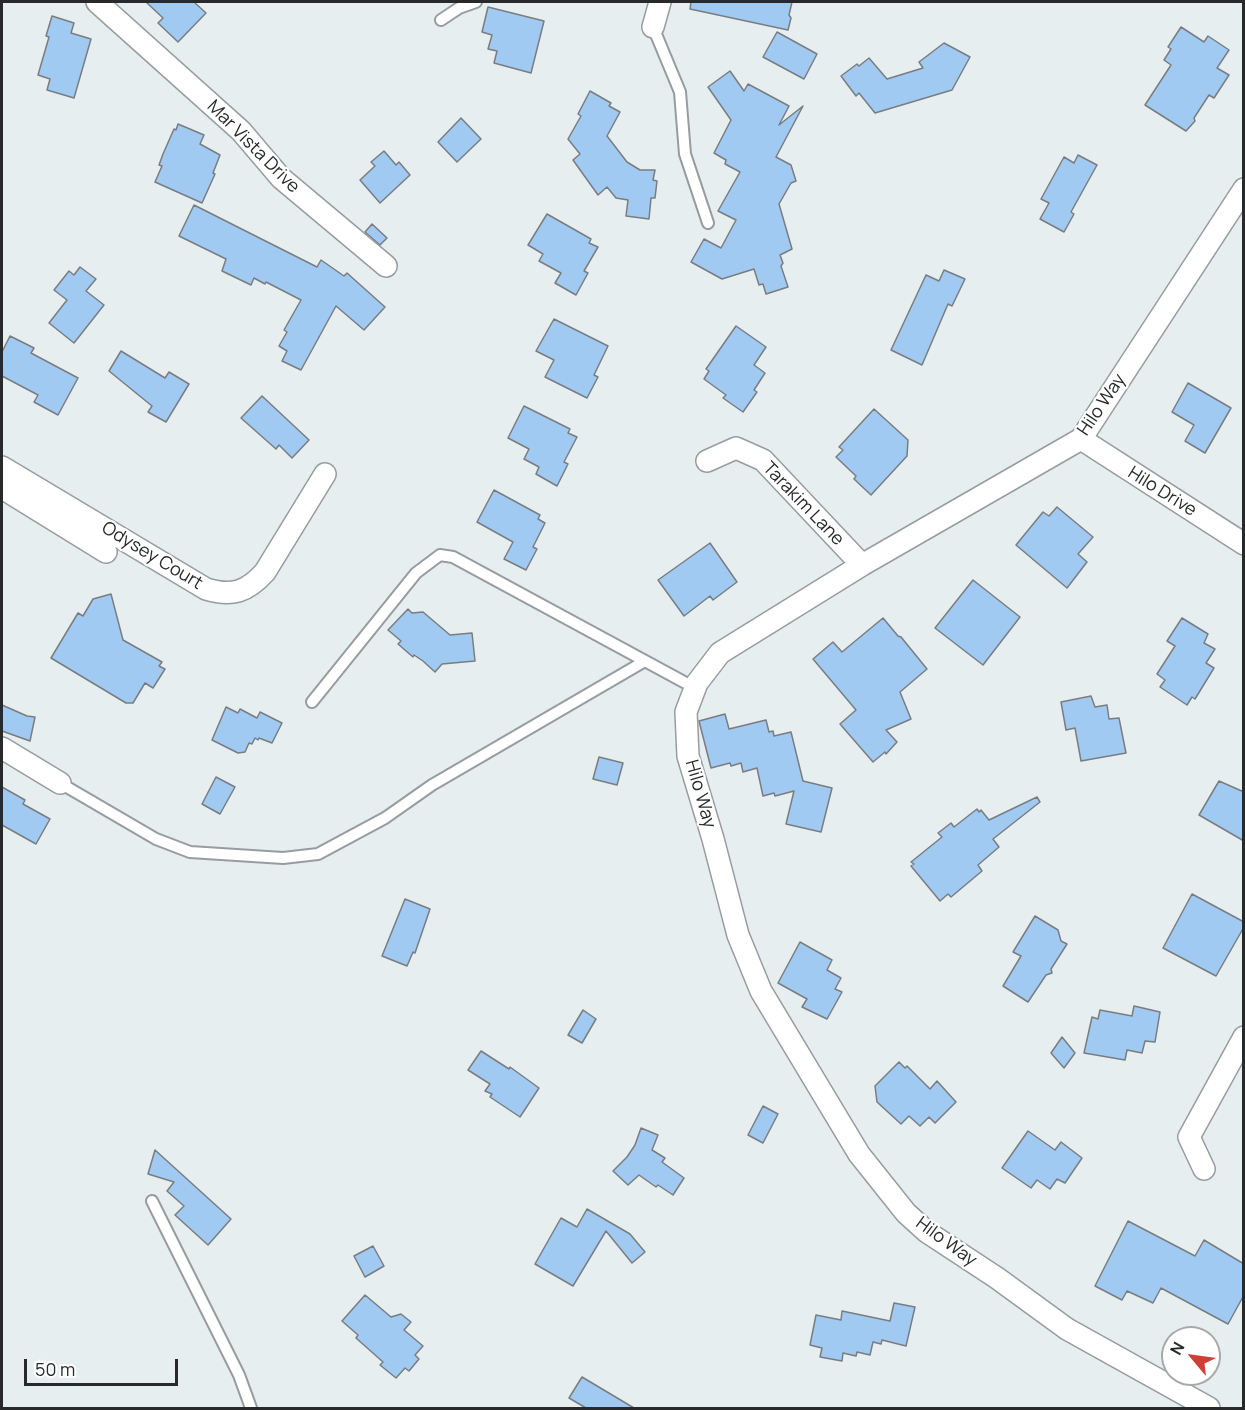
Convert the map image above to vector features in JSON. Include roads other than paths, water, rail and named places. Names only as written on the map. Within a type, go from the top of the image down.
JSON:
[{"type":"street","name":"Mar Vista Drive","points":[[97,2],[241,131],[281,178],[386,266]]},
{"type":"street","points":[[653,27],[660,2]]},
{"type":"street","name":"Hilo Way","points":[[1209,1408],[1067,1329],[997,1278],[927,1232],[906,1213],[859,1154],[761,991],[738,935],[688,756],[686,712],[695,688],[720,653],[862,565],[1081,439],[1244,189]]},
{"type":"street","name":"Hilo Drive","points":[[1081,439],[1244,544]]},
{"type":"street","name":"Tarakim Lane","points":[[707,461],[736,448],[763,460],[862,565]]},
{"type":"street","name":"Odysey Court","points":[[2,467],[206,589],[228,594],[245,589],[255,583],[265,572],[326,474]]},
{"type":"street","points":[[2,488],[106,552]]},
{"type":"street","points":[[2,748],[60,783]]},
{"type":"street","points":[[1204,1169],[1189,1137],[1244,1037]]},
{"type":"lane","points":[[441,20],[459,8],[476,2]]},
{"type":"lane","points":[[653,27],[680,92],[685,154],[708,223]]},
{"type":"lane","points":[[312,702],[416,573],[440,555],[453,557],[695,688]]},
{"type":"lane","points":[[60,783],[156,839],[190,852],[282,858],[318,854],[385,819],[432,785],[645,661]]},
{"type":"lane","points":[[152,1201],[239,1375],[251,1408]]}]
